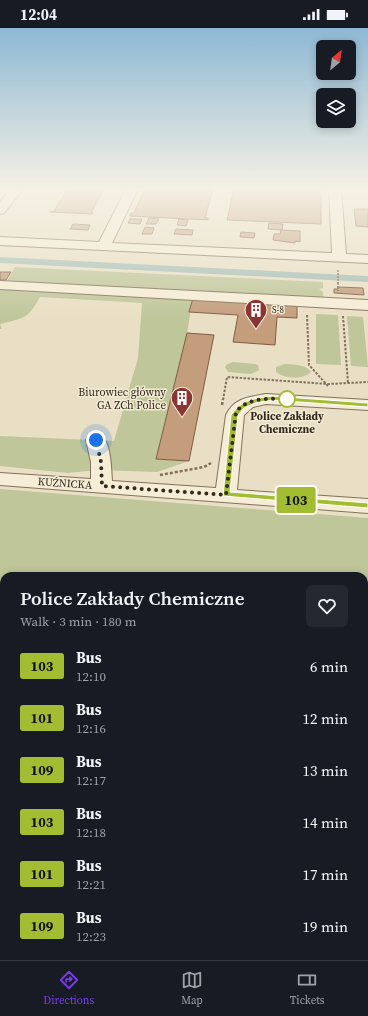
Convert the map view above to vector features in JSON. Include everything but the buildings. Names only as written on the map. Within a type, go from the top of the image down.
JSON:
[{"type":"street","points":[[104,246],[111,232]]},
{"type":"street","points":[[338,232],[339,257]]},
{"type":"street","points":[[0,241],[368,258]]},
{"type":"street","points":[[0,286],[308,302],[338,296],[368,305]]},
{"type":"street","points":[[226,495],[235,415],[242,406],[253,401],[272,398],[368,405]]},
{"type":"street","points":[[96,440],[101,462],[102,486]]},
{"type":"street","name":"KUŹNICKA","points":[[0,478],[368,506]]},
{"type":"path","points":[[338,271],[339,311],[342,313],[348,383]]},
{"type":"path","points":[[308,302],[309,365],[328,385]]},
{"type":"path","points":[[224,394],[227,377],[328,385],[368,382]]},
{"type":"green space","points":[[15,267],[323,282],[323,288],[319,289],[323,292],[324,303],[193,296],[187,334],[157,459],[189,461],[157,472],[98,470],[68,473],[0,466],[0,436],[114,441],[138,358],[142,303],[40,297],[28,314],[20,319],[0,324],[0,285],[4,286]]},
{"type":"green space","points":[[316,314],[338,315],[341,365],[316,364]]},
{"type":"green space","points":[[347,316],[363,317],[368,367],[351,366]]},
{"type":"green space","points":[[233,362],[255,364],[258,365],[259,370],[251,374],[228,372],[225,367],[226,365]]},
{"type":"green space","points":[[285,364],[303,366],[311,372],[308,375],[294,378],[284,376],[276,372],[276,367]]},
{"type":"green space","points":[[0,489],[368,518],[368,572],[0,572]]},
{"type":"waterway","points":[[0,260],[368,279]]},
{"type":"bus line","name":"103","points":[[368,405],[272,398],[253,401],[242,406],[238,409],[235,415],[226,495],[368,506]]},
{"type":"place","name":"S-8","points":[[256,330]]},
{"type":"place","name":"Police Zakłady Chemiczne","points":[[287,399]]},
{"type":"place","name":"Biurowiec główny GA ZCh Police","points":[[182,418]]},
{"type":"route","points":[[96,440],[101,462],[102,486],[226,495],[236,412],[242,406],[253,401],[279,398],[287,399]]}]
